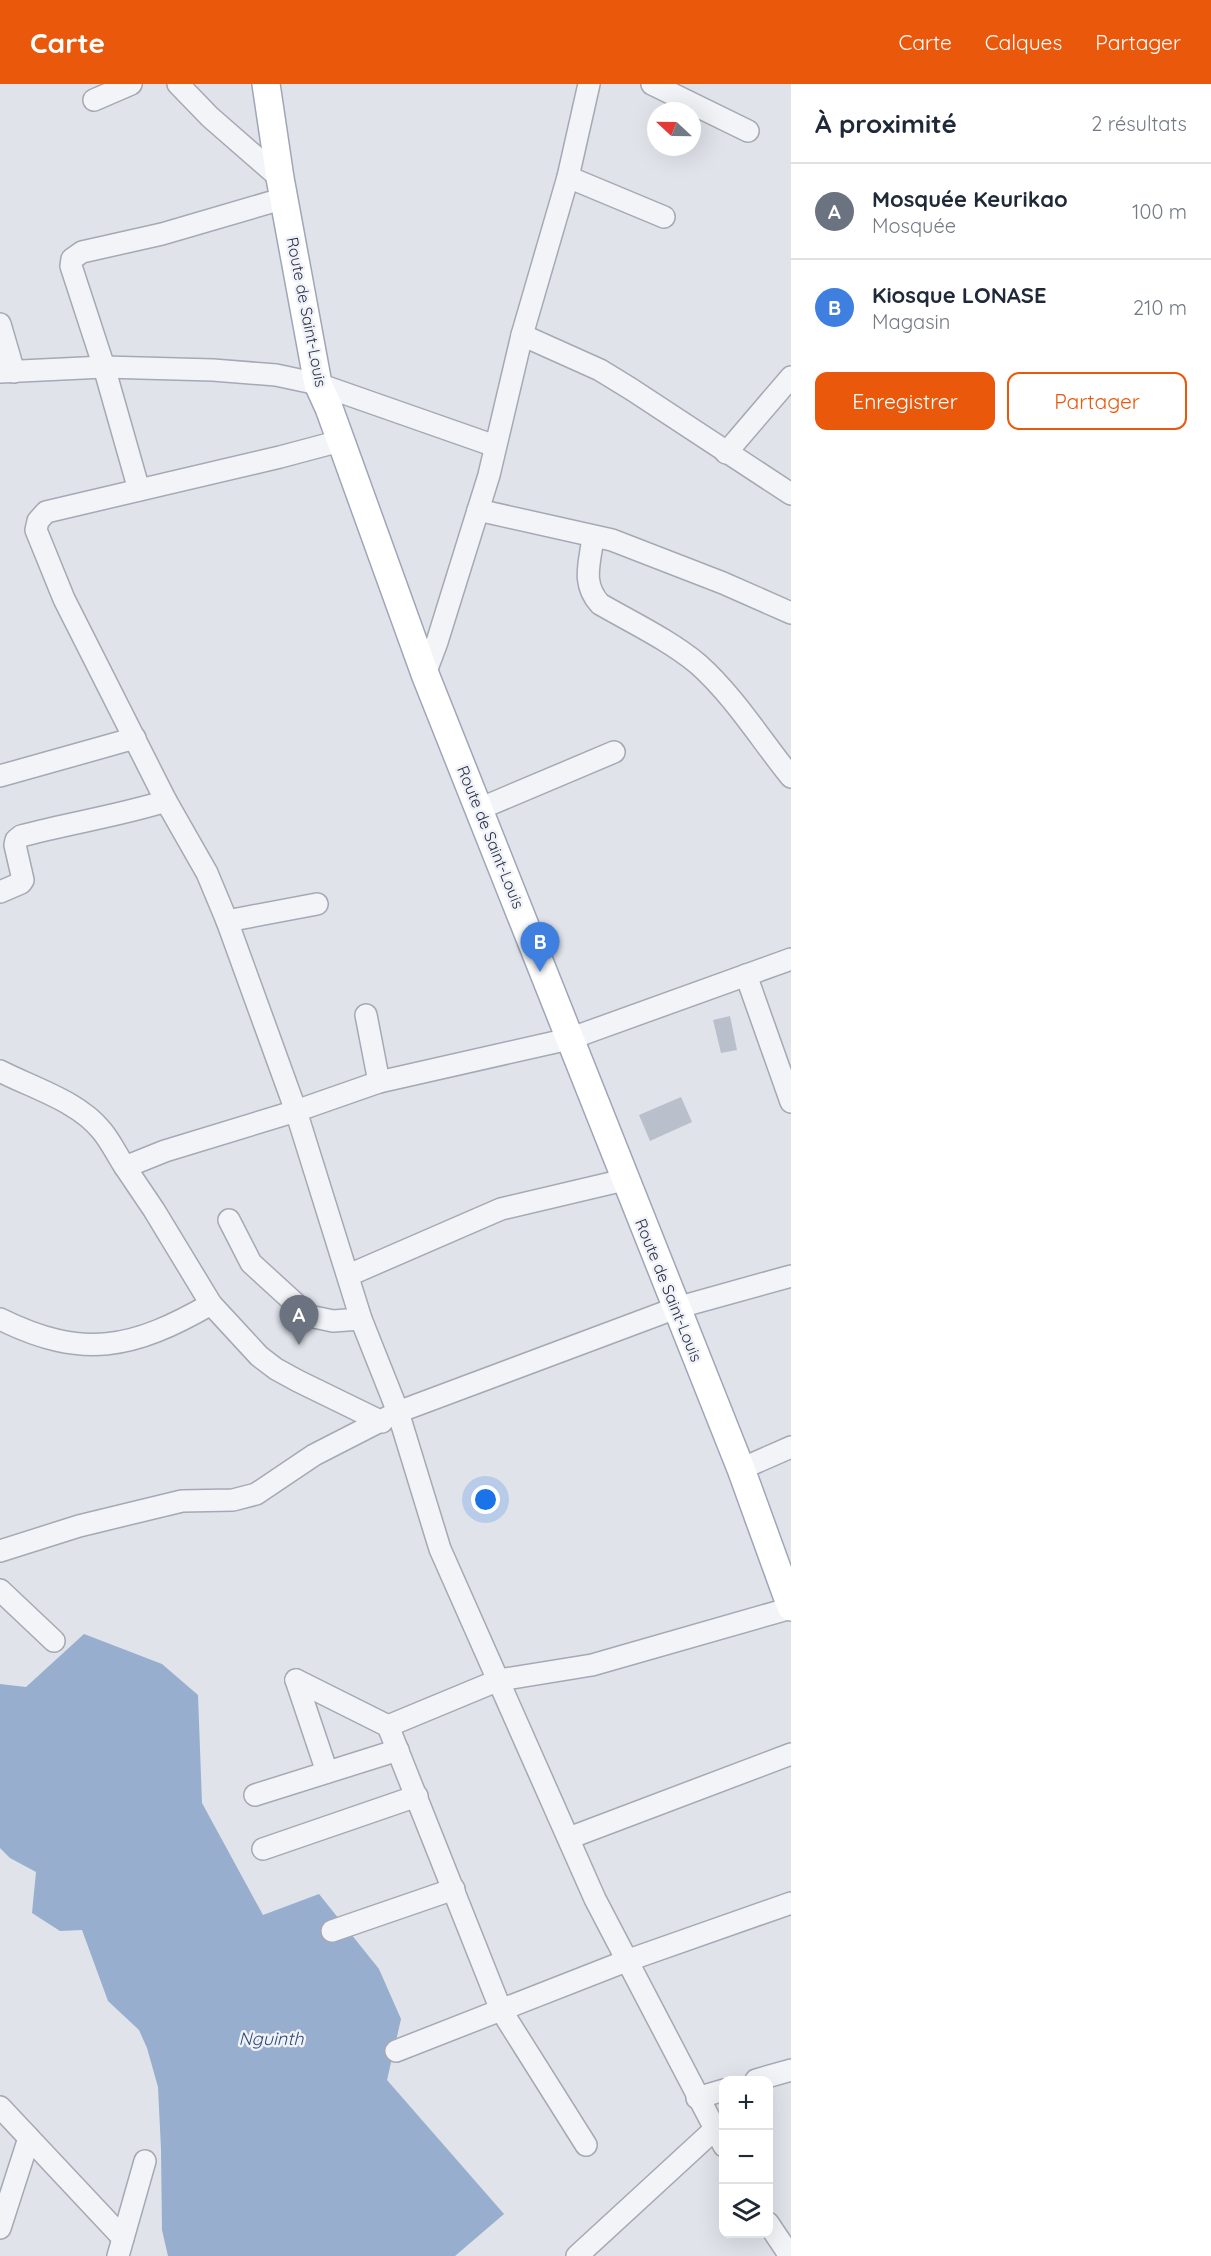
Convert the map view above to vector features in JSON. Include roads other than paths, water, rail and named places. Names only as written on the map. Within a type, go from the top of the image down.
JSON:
[{"type":"main road","name":"Route de Saint-Louis","points":[[266,84],[318,384],[425,674],[741,1470],[791,1607]]},
{"type":"street","points":[[94,100],[131,84]]},
{"type":"street","points":[[139,489],[104,367],[71,266],[72,259],[82,252],[162,234],[283,188],[178,84]]},
{"type":"street","points":[[425,674],[489,475],[522,335],[568,177],[589,84]]},
{"type":"street","points":[[652,84],[748,131]]},
{"type":"street","points":[[568,177],[664,218]]},
{"type":"street","points":[[0,324],[7,372],[104,367],[266,374],[318,384],[495,446]]},
{"type":"street","points":[[522,335],[600,370],[726,453],[788,488]]},
{"type":"street","points":[[726,453],[791,377]]},
{"type":"street","points":[[340,441],[46,513],[38,521],[36,530],[64,599],[166,801],[207,873],[227,921],[296,1111],[349,1275],[390,1417],[440,1549],[595,1899],[719,2138],[577,2256]]},
{"type":"street","points":[[478,510],[612,540],[723,583],[791,613]]},
{"type":"street","points":[[593,537],[588,581],[591,594],[600,604],[679,650],[716,681],[791,777]]},
{"type":"street","points":[[0,776],[135,738]]},
{"type":"street","points":[[479,809],[614,752]]},
{"type":"street","points":[[0,892],[23,880],[15,845],[16,840],[21,836],[64,824],[128,813],[166,801]]},
{"type":"street","points":[[227,921],[317,904]]},
{"type":"street","points":[[124,1167],[165,1151],[296,1111],[379,1082],[569,1039],[791,959]]},
{"type":"street","points":[[746,975],[791,1102]]},
{"type":"street","points":[[366,1014],[379,1082]]},
{"type":"street","points":[[0,1071],[59,1099],[83,1114],[101,1130],[154,1210],[211,1304],[260,1356],[276,1368],[390,1417]]},
{"type":"street","points":[[349,1275],[501,1209],[624,1180]]},
{"type":"street","points":[[229,1220],[251,1263],[309,1316],[333,1321],[362,1319]]},
{"type":"street","points":[[0,1551],[79,1526],[182,1501],[233,1500],[256,1494],[314,1455],[390,1417],[676,1308],[791,1276]]},
{"type":"street","points":[[0,1319],[27,1333],[58,1342],[86,1346],[134,1340],[176,1325],[211,1304]]},
{"type":"street","points":[[741,1470],[791,1447]]},
{"type":"street","points":[[0,1590],[54,1641]]},
{"type":"street","points":[[388,1726],[499,1680],[592,1665],[791,1607]]},
{"type":"street","points":[[327,1772],[296,1680],[388,1726],[501,2010],[586,2145]]},
{"type":"street","points":[[255,1796],[398,1750]]},
{"type":"street","points":[[569,1838],[791,1754]]},
{"type":"street","points":[[264,1849],[417,1796]]},
{"type":"street","points":[[332,1931],[454,1889]]},
{"type":"street","points":[[396,2051],[626,1961],[791,1903]]},
{"type":"street","points":[[770,2076],[791,2070]]},
{"type":"street","points":[[697,2098],[719,2091]]},
{"type":"street","points":[[0,2107],[121,2247]]},
{"type":"street","points":[[0,2228],[5,2195],[29,2138]]},
{"type":"street","points":[[121,2247],[144,2161]]},
{"type":"street","points":[[773,2230],[790,2256]]},
{"type":"water","name":"Nguinth","points":[[84,1634],[162,1664],[198,1695],[202,1803],[263,1915],[319,1894],[379,1969],[401,2019],[387,2080],[504,2214],[455,2256],[168,2256],[162,2230],[158,2087],[147,2048],[139,2030],[108,2001],[82,1930],[60,1931],[32,1913],[36,1872],[10,1858],[0,1848],[0,1684],[26,1687]]},
{"type":"place","name":"Kiosque LONASE","points":[[540,972]]},
{"type":"place","name":"Mosquée Keurikao","points":[[299,1345]]}]
